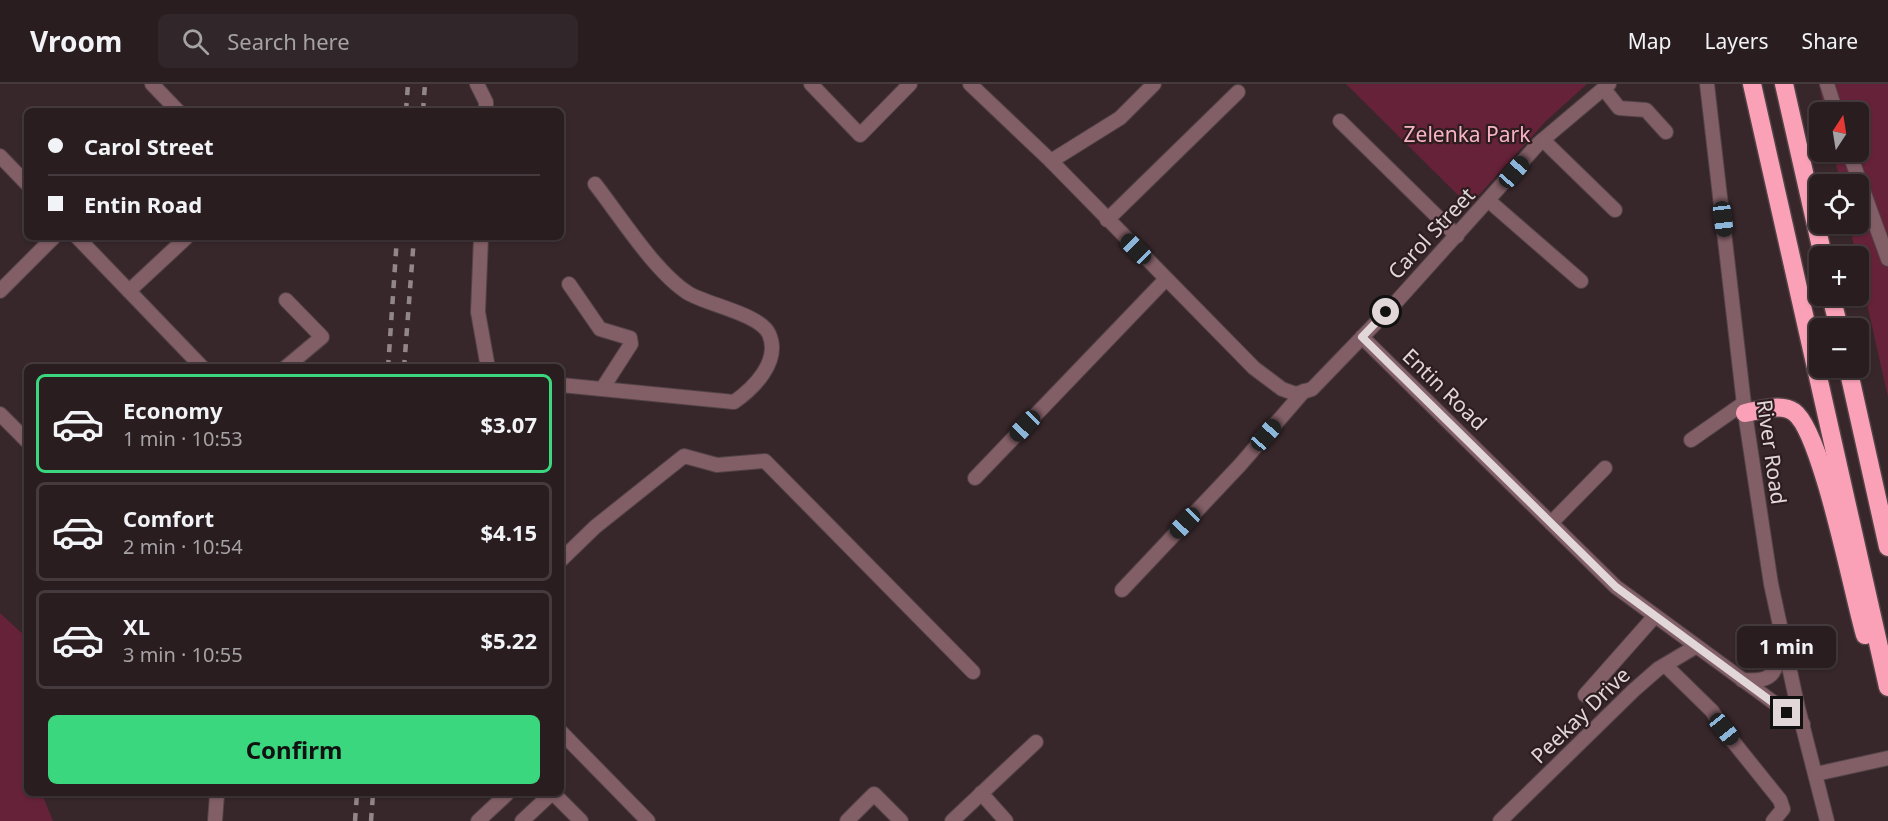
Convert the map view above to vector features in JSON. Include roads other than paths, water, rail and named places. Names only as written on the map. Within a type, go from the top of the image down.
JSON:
[{"type":"highway","points":[[1752,84],[1888,687]]},
{"type":"highway","points":[[1784,84],[1821,246]]},
{"type":"highway","points":[[1850,378],[1888,547]]},
{"type":"highway","points":[[1744,408],[1783,408],[1792,411],[1806,426],[1828,488],[1858,613],[1888,700]]},
{"type":"street","points":[[152,84],[175,108]]},
{"type":"street","points":[[477,84],[486,102],[486,108]]},
{"type":"street","points":[[811,84],[860,135],[910,84]]},
{"type":"street","points":[[970,84],[1051,161],[1254,368],[1282,389],[1296,394],[1312,389],[1362,337]]},
{"type":"street","points":[[1051,161],[1120,118],[1154,84]]},
{"type":"street","name":"River Road","points":[[1707,84],[1744,408],[1781,638],[1827,821]]},
{"type":"street","points":[[1827,84],[1833,102]]},
{"type":"street","points":[[1607,86],[1619,108],[1646,110],[1666,132]]},
{"type":"street","name":"Carol Street","points":[[1362,337],[1490,201],[1542,140],[1607,86]]},
{"type":"street","points":[[1107,220],[1238,92]]},
{"type":"street","points":[[1340,121],[1457,236]]},
{"type":"street","points":[[1542,140],[1615,210]]},
{"type":"street","points":[[0,156],[24,181]]},
{"type":"street","points":[[1853,162],[1888,259]]},
{"type":"street","points":[[564,385],[734,402],[749,392],[760,378],[769,363],[773,345],[768,331],[756,321],[703,302],[680,286],[654,260],[595,184]]},
{"type":"street","points":[[1490,201],[1581,281]]},
{"type":"street","points":[[0,291],[51,240]]},
{"type":"street","points":[[80,240],[199,364]]},
{"type":"street","points":[[129,291],[184,240]]},
{"type":"street","points":[[481,240],[478,312],[487,364]]},
{"type":"street","points":[[975,478],[1166,279]]},
{"type":"street","points":[[569,284],[600,329],[630,338],[631,344],[602,389]]},
{"type":"street","points":[[286,300],[322,337],[290,364]]},
{"type":"street","name":"Entin Road","points":[[1362,337],[1616,587],[1803,724]]},
{"type":"street","points":[[1122,590],[1240,465],[1304,391]]},
{"type":"street","points":[[1691,440],[1744,408]]},
{"type":"street","points":[[0,414],[24,438]]},
{"type":"street","points":[[564,557],[595,527],[684,456],[717,465],[765,461],[973,672]]},
{"type":"street","points":[[1551,523],[1605,468]]},
{"type":"street","points":[[1585,694],[1654,617]]},
{"type":"street","points":[[1741,680],[1760,681],[1768,678],[1777,663],[1781,638]]},
{"type":"street","name":"Peekay Drive","points":[[1500,821],[1635,690],[1665,665],[1695,647]]},
{"type":"street","points":[[1665,665],[1712,711],[1780,800],[1783,809],[1773,821]]},
{"type":"street","points":[[564,739],[648,821]]},
{"type":"street","points":[[952,821],[1036,742]]},
{"type":"street","points":[[1816,774],[1888,758]]},
{"type":"street","points":[[847,821],[874,794],[901,821]]},
{"type":"street","points":[[981,794],[1006,821]]},
{"type":"street","points":[[215,821],[217,796]]},
{"type":"street","points":[[478,821],[505,796]]},
{"type":"street","points":[[522,821],[550,796]]},
{"type":"street","points":[[554,796],[581,821]]},
{"type":"railway","points":[[406,108],[408,84]]},
{"type":"railway","points":[[423,108],[425,84]]},
{"type":"railway","points":[[388,364],[397,240]]},
{"type":"railway","points":[[404,364],[414,240]]},
{"type":"railway","points":[[355,821],[357,796]]},
{"type":"railway","points":[[371,821],[373,796]]},
{"type":"park label","name":"Zelenka Park","points":[[1467,134]]}]
